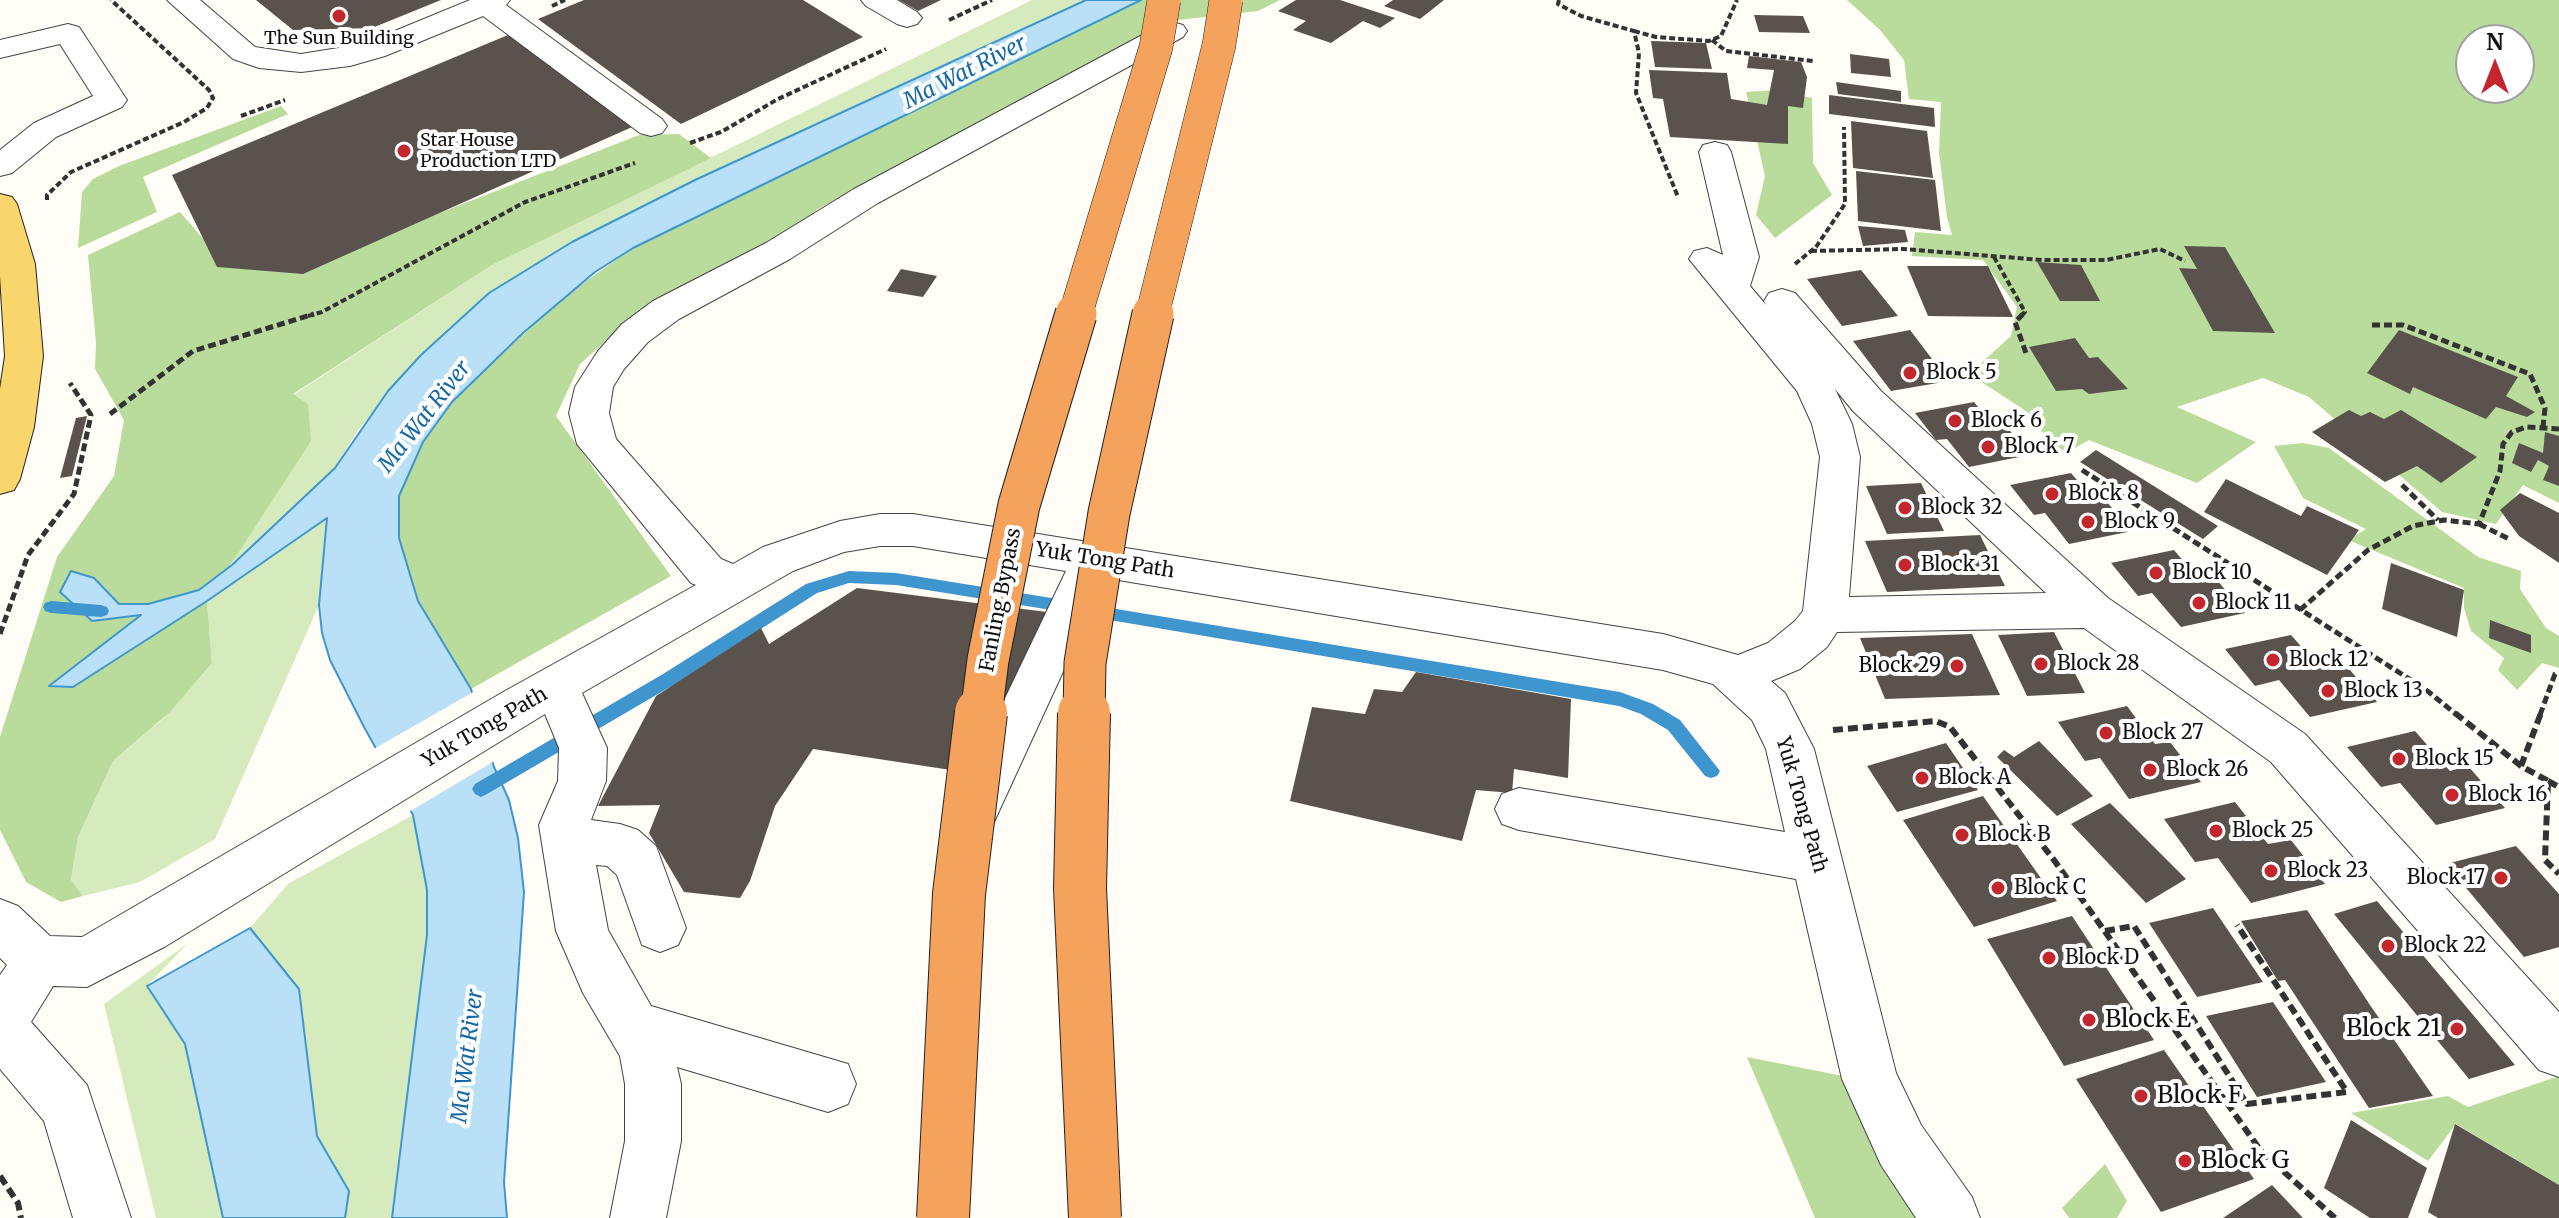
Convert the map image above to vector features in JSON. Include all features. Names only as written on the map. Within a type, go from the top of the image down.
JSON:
[{"type":"highway","points":[[1095,1218],[1080,888],[1085,663],[1109,513],[1133,394],[1219,45],[1226,0]]},
{"type":"highway","name":"Fanling Bypass","points":[[943,1218],[959,894],[988,660],[1019,505],[1050,393],[1168,15]]},
{"type":"main road","points":[[0,204],[17,264],[24,356],[14,427],[0,479]]},
{"type":"street","points":[[182,0],[244,53],[259,59],[301,63],[350,57],[374,50],[490,2],[651,126]]},
{"type":"street","points":[[876,0],[907,18]]},
{"type":"street","points":[[735,583],[706,571],[597,444],[589,413],[594,387],[611,360],[635,333],[666,310],[778,251],[1168,15]]},
{"type":"street","points":[[0,49],[68,33],[111,100],[45,130],[0,166]]},
{"type":"street","points":[[1715,152],[1741,257],[1719,273],[1814,385],[1832,424],[1840,457],[1825,615],[1811,634],[1784,656],[1735,676]]},
{"type":"street","points":[[1782,301],[1867,401],[2092,610],[2288,748],[2558,1051]]},
{"type":"street","name":"Yuk Tong Path","points":[[39,961],[87,962],[148,929],[539,695],[735,583],[799,551],[840,537],[880,530],[913,530],[1663,652],[1728,670],[1769,707],[1790,749],[1870,1079],[1901,1145],[1951,1218]]},
{"type":"street","points":[[977,807],[1093,559]]},
{"type":"street","points":[[1825,615],[2092,610]]},
{"type":"street","points":[[539,695],[583,748],[582,781],[564,825],[582,931],[602,975],[646,1048],[653,1084],[653,1141],[638,1214]]},
{"type":"street","points":[[1519,809],[1817,860]]},
{"type":"street","points":[[566,838],[620,846],[638,862],[660,928]]},
{"type":"street","points":[[0,923],[39,961],[0,1025],[67,1105],[102,1218]]},
{"type":"street","points":[[632,1027],[828,1084]]},
{"type":"path","points":[[48,209],[47,195],[71,172],[184,122],[207,108],[213,98],[209,90],[111,0]]},
{"type":"path","points":[[949,20],[992,0]]},
{"type":"path","points":[[1559,0],[1558,4],[1581,16],[1656,37],[1711,39],[1721,36],[1737,0]]},
{"type":"path","points":[[1634,31],[1639,53],[1636,93],[1674,189],[1719,273],[1787,270],[1811,251],[1845,204],[1844,127]]},
{"type":"path","points":[[1711,39],[1726,51],[1813,61]]},
{"type":"path","points":[[676,148],[721,132],[778,99],[891,47]]},
{"type":"path","points":[[110,414],[193,351],[322,312],[525,202],[646,159]]},
{"type":"path","points":[[1811,251],[1903,249],[2106,260],[2160,249],[2185,261]]},
{"type":"path","points":[[1994,256],[2025,312],[2015,322],[2026,353]]},
{"type":"path","points":[[2372,325],[2403,325],[2530,374],[2545,408],[2543,427]]},
{"type":"path","points":[[0,634],[28,555],[74,494],[91,415],[65,375]]},
{"type":"path","points":[[2479,524],[2500,471],[2503,444],[2512,432],[2526,427],[2559,429]]},
{"type":"path","points":[[2082,470],[2425,689],[2521,766],[2559,787]]},
{"type":"path","points":[[2402,485],[2439,521]]},
{"type":"path","points":[[2300,610],[2368,550],[2413,526],[2439,521],[2479,524],[2511,540]]},
{"type":"path","points":[[2521,766],[2555,674],[2559,672]]},
{"type":"path","points":[[1829,731],[1936,721],[1950,727],[2046,848],[2261,1151],[2335,1218]]},
{"type":"path","points":[[2548,781],[2545,860],[2559,874]]},
{"type":"path","points":[[2105,931],[2134,926],[2247,1104],[2347,1092],[2237,925]]},
{"type":"path","points":[[0,1176],[18,1203],[21,1218]]},
{"type":"green space","points":[[1032,0],[1086,0],[695,180],[572,242],[489,293],[421,355],[358,430],[335,468],[232,565],[293,395],[492,265]]},
{"type":"green space","points":[[1141,0],[1280,0],[1258,11],[1169,21],[818,209],[795,227],[634,316],[580,364],[556,416],[671,576],[471,689],[418,601],[399,538],[399,496],[409,467],[431,427],[452,402],[562,298],[633,248]]},
{"type":"green space","points":[[1847,0],[2559,0],[2559,503],[2523,485],[2496,524],[2442,512],[2309,397],[2263,378],[2177,407],[2256,442],[2197,483],[2089,440],[2066,453],[2048,439],[2023,409],[1969,374],[2011,336],[2017,307],[1983,260],[1912,256],[1915,232],[1952,235],[1939,153],[1941,102],[1909,99],[1904,60],[1880,30]]},
{"type":"green space","points":[[1775,90],[1812,98],[1813,163],[1832,195],[1775,238],[1756,215],[1765,176],[1746,92]]},
{"type":"green space","points":[[281,106],[288,114],[143,177],[157,212],[78,248],[82,192],[93,179],[119,166]]},
{"type":"green space","points":[[679,134],[711,158],[492,265],[293,394],[308,404],[311,441],[207,601],[212,663],[170,712],[113,761],[78,837],[71,880],[83,896],[61,902],[26,882],[0,830],[0,737],[57,557],[114,476],[124,420],[95,369],[96,343],[88,255],[180,212],[223,262],[299,268],[639,135]]},
{"type":"green space","points":[[2303,443],[2329,448],[2478,557],[2521,571],[2520,589],[2546,628],[2559,636],[2559,668],[2542,663],[2517,690],[2498,670],[2504,658],[2471,631],[2464,608],[2464,588],[2348,540],[2366,529],[2303,498],[2274,446]]},
{"type":"green space","points":[[327,517],[319,605],[215,839],[140,882],[83,896],[71,880],[78,837],[113,761],[165,717],[212,663],[207,601]]},
{"type":"green space","points":[[413,815],[427,890],[427,935],[392,1218],[345,1218],[349,1191],[317,1136],[299,989],[250,928],[288,884]]},
{"type":"green space","points":[[187,944],[147,986],[185,1044],[223,1218],[156,1218],[104,1004]]},
{"type":"green space","points":[[1747,1057],[1853,1078],[1925,1218],[1815,1218]]},
{"type":"green space","points":[[2559,1076],[2559,1185],[2456,1124],[2428,1161],[2351,1113],[2448,1096],[2468,1107]]},
{"type":"green space","points":[[2105,1164],[2127,1201],[2117,1218],[2069,1218],[2062,1208]]},
{"type":"water","name":"Ma Wat River","points":[[1086,0],[1141,0],[633,248],[595,272],[523,333],[452,402],[423,442],[399,496],[399,538],[418,601],[471,689],[494,767],[509,800],[518,838],[524,892],[504,1182],[507,1218],[392,1218],[427,935],[427,890],[413,815],[330,660],[322,633],[319,605],[327,518],[207,601],[73,687],[49,686],[141,615],[92,621],[60,592],[71,571],[94,578],[119,604],[148,604],[199,590],[232,565],[335,468],[388,391],[421,355],[489,293],[572,242],[695,180]]},
{"type":"water","points":[[250,928],[299,989],[317,1136],[349,1191],[345,1218],[223,1218],[185,1044],[147,986]]},
{"type":"pier","points":[[475,691],[496,760],[407,813],[372,750]]},
{"type":"building","name":"The Sun Building","points":[[256,0],[441,0],[372,28],[293,30]]},
{"type":"building","points":[[584,0],[803,0],[863,37],[681,124],[538,19]]},
{"type":"building","points":[[899,0],[941,0],[918,11]]},
{"type":"building","points":[[1296,0],[1340,0],[1395,18],[1380,28],[1363,21],[1331,43],[1293,30],[1306,21],[1278,11]]},
{"type":"building","points":[[1393,0],[1444,0],[1420,19],[1384,6]]},
{"type":"building","points":[[1754,15],[1803,16],[1810,33],[1759,32]]},
{"type":"building","name":"Star House Production LTD","points":[[508,35],[632,127],[303,274],[217,267],[172,175]]},
{"type":"building","points":[[1651,41],[1706,43],[1712,69],[1655,67]]},
{"type":"building","points":[[1850,54],[1889,59],[1891,77],[1851,73]]},
{"type":"building","points":[[1749,56],[1801,62],[1807,77],[1803,108],[1788,106],[1788,144],[1670,137],[1663,99],[1653,98],[1649,70],[1727,73],[1731,99],[1767,105],[1774,70],[1747,68]]},
{"type":"building","points":[[1836,82],[1901,91],[1901,102],[1838,94]]},
{"type":"building","points":[[1829,95],[1934,108],[1935,127],[1829,114]]},
{"type":"building","points":[[1851,121],[1927,131],[1933,178],[1853,168]]},
{"type":"building","points":[[1856,171],[1935,180],[1941,231],[1858,221]]},
{"type":"building","points":[[1858,226],[1905,230],[1908,242],[1863,246]]},
{"type":"building","points":[[2184,246],[2225,247],[2275,333],[2213,331],[2179,268],[2197,269]]},
{"type":"building","points":[[2037,262],[2081,265],[2100,301],[2060,301]]},
{"type":"building","points":[[1907,266],[1988,266],[2013,317],[1928,316]]},
{"type":"building","points":[[901,269],[937,276],[923,297],[887,291]]},
{"type":"building","points":[[1861,270],[1898,316],[1842,326],[1807,279]]},
{"type":"building","points":[[1910,330],[1949,381],[1891,391],[1853,341]]},
{"type":"building","points":[[2399,330],[2518,377],[2506,396],[2535,412],[2527,417],[2496,407],[2486,419],[2413,387],[2410,394],[2367,373]]},
{"type":"building","points":[[2075,338],[2089,358],[2098,357],[2128,389],[2089,394],[2082,389],[2056,391],[2029,347]]},
{"type":"building","points":[[1974,402],[1996,429],[2007,427],[2029,455],[1969,467],[1947,439],[1936,440],[1915,413]]},
{"type":"building","points":[[2349,410],[2361,416],[2370,412],[2384,419],[2401,410],[2477,457],[2441,483],[2417,466],[2385,482],[2312,432]]},
{"type":"building","points":[[87,416],[72,476],[60,478],[76,418]]},
{"type":"building","points":[[2545,432],[2559,436],[2559,486],[2543,480],[2549,466],[2538,460],[2531,472],[2512,463],[2519,443],[2543,453]]},
{"type":"building","points":[[2096,450],[2218,526],[2203,539],[2080,462]]},
{"type":"building","points":[[2071,473],[2096,502],[2106,501],[2132,531],[2069,544],[2045,513],[2034,515],[2010,485]]},
{"type":"building","points":[[2226,479],[2301,516],[2307,506],[2359,530],[2327,575],[2204,512]]},
{"type":"building","name":"Block 32","points":[[1921,483],[1944,531],[1887,534],[1866,486]]},
{"type":"building","points":[[2520,493],[2559,513],[2559,563],[2519,536],[2500,510]]},
{"type":"building","points":[[1980,535],[2005,586],[1887,592],[1865,541]]},
{"type":"building","points":[[2174,550],[2202,583],[2216,579],[2245,613],[2181,627],[2152,593],[2138,596],[2111,563]]},
{"type":"building","points":[[2391,563],[2464,590],[2457,637],[2382,609]]},
{"type":"building","points":[[857,588],[1047,612],[977,774],[813,749],[775,806],[750,881],[740,898],[684,892],[649,833],[660,805],[598,806],[656,696],[761,628],[769,644]]},
{"type":"building","points":[[2490,620],[2531,635],[2531,653],[2489,638]]},
{"type":"building","name":"Block 28","points":[[2054,632],[2085,693],[2027,696],[1998,635]]},
{"type":"building","points":[[1972,634],[2000,695],[1885,699],[1860,638]]},
{"type":"building","points":[[2291,635],[2322,670],[2345,664],[2377,702],[2310,717],[2279,680],[2255,686],[2225,649]]},
{"type":"building","points":[[1416,672],[1571,699],[1568,778],[1514,769],[1512,793],[1476,790],[1462,841],[1290,801],[1312,707],[1365,714],[1374,689],[1402,692]]},
{"type":"building","points":[[2127,706],[2155,744],[2170,742],[2201,782],[2129,799],[2100,758],[2085,761],[2058,722]]},
{"type":"building","points":[[2415,731],[2450,771],[2468,766],[2505,808],[2436,825],[2400,783],[2381,787],[2347,747]]},
{"type":"building","points":[[2039,741],[2093,796],[2057,816],[1997,757],[2004,750],[2014,757]]},
{"type":"building","name":"Block A","points":[[1946,743],[1978,790],[1897,812],[1867,766]]},
{"type":"building","points":[[1983,796],[2057,901],[1974,927],[1903,820]]},
{"type":"building","points":[[2235,802],[2268,844],[2291,840],[2325,884],[2251,903],[2218,858],[2195,862],[2164,819]]},
{"type":"building","points":[[2110,803],[2186,879],[2146,903],[2071,824]]},
{"type":"building","points":[[2516,846],[2559,894],[2559,947],[2524,957],[2446,864]]},
{"type":"building","points":[[2377,901],[2515,1065],[2469,1079],[2334,914]]},
{"type":"building","points":[[2213,908],[2263,982],[2197,997],[2149,923]]},
{"type":"building","points":[[2307,910],[2433,1096],[2369,1108],[2285,980],[2278,981],[2241,921]]},
{"type":"building","points":[[2072,916],[2154,1040],[2064,1066],[1987,939]]},
{"type":"building","points":[[2273,1002],[2326,1082],[2257,1097],[2206,1016]]},
{"type":"building","points":[[2164,1050],[2254,1179],[2161,1212],[2076,1079]]},
{"type":"building","points":[[2351,1120],[2427,1168],[2408,1218],[2370,1218],[2324,1188]]},
{"type":"building","points":[[2455,1124],[2559,1185],[2559,1218],[2438,1218],[2428,1212]]},
{"type":"building","points":[[2272,1185],[2303,1218],[2223,1218]]},
{"type":"waterway","points":[[481,789],[669,679],[812,588],[849,577],[896,579],[1070,607]]},
{"type":"waterway","points":[[51,607],[101,611]]},
{"type":"waterway","points":[[1092,611],[1620,699],[1647,709],[1674,725],[1711,771]]},
{"type":"place","name":"The Sun Building","points":[[339,16]]},
{"type":"place","name":"Star House Production LTD","points":[[404,151]]},
{"type":"place","name":"Block 5","points":[[1910,373]]},
{"type":"place","name":"Block 6","points":[[1955,421]]},
{"type":"place","name":"Block 7","points":[[1988,447]]},
{"type":"place","name":"Block 8","points":[[2052,494]]},
{"type":"place","name":"Block 32","points":[[1905,508]]},
{"type":"place","name":"Block 9","points":[[2088,522]]},
{"type":"place","name":"Block 31","points":[[1905,565]]},
{"type":"place","name":"Block 10","points":[[2156,573]]},
{"type":"place","name":"Block 11","points":[[2199,603]]},
{"type":"place","name":"Block 12","points":[[2273,660]]},
{"type":"place","name":"Block 28","points":[[2041,664]]},
{"type":"place","name":"Block 29","points":[[1957,666]]},
{"type":"place","name":"Block 13","points":[[2328,691]]},
{"type":"place","name":"Block 27","points":[[2106,733]]},
{"type":"place","name":"Block 15","points":[[2399,759]]},
{"type":"place","name":"Block 26","points":[[2150,770]]},
{"type":"place","name":"Block A","points":[[1922,778]]},
{"type":"place","name":"Block 16","points":[[2452,795]]},
{"type":"place","name":"Block 25","points":[[2216,831]]},
{"type":"place","name":"Block B","points":[[1962,835]]},
{"type":"place","name":"Block 23","points":[[2271,871]]},
{"type":"place","name":"Block 17","points":[[2501,878]]},
{"type":"place","name":"Block C","points":[[1998,888]]},
{"type":"place","name":"Block 22","points":[[2388,946]]},
{"type":"place","name":"Block D","points":[[2049,958]]},
{"type":"place","name":"Block E","points":[[2089,1020]]},
{"type":"place","name":"Block 21","points":[[2457,1029]]},
{"type":"place","name":"Block F","points":[[2141,1096]]},
{"type":"place","name":"Block G","points":[[2185,1161]]}]
